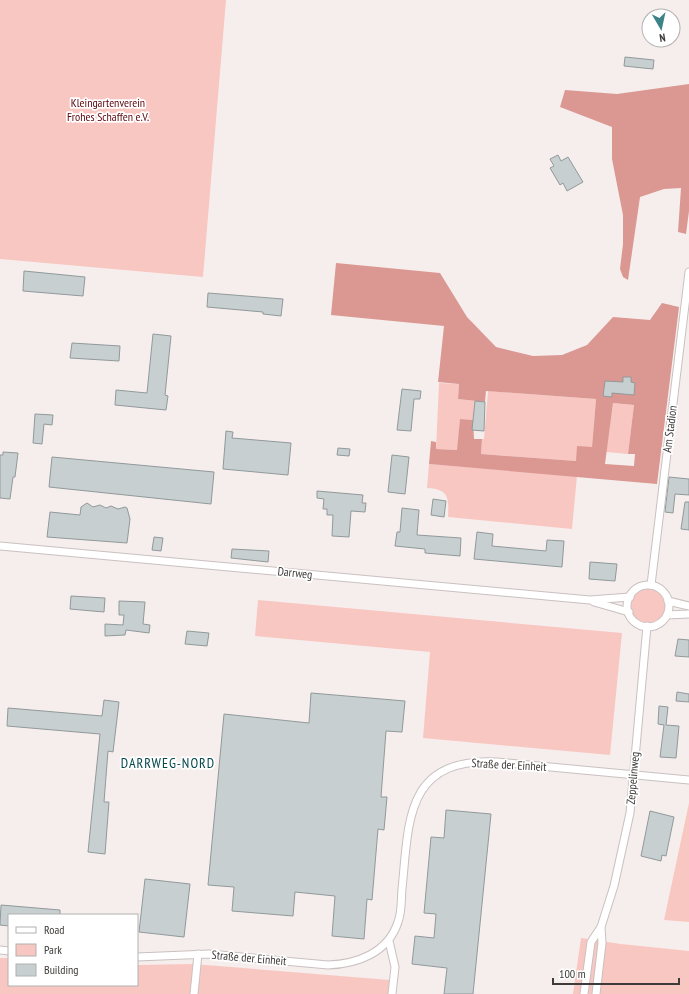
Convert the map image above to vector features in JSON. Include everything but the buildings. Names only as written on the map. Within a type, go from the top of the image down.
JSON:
[{"type":"street","name":"Am Stadion","points":[[652,585],[689,272]]},
{"type":"street","name":"Darrweg","points":[[0,546],[590,600],[630,597]]},
{"type":"street","points":[[629,612],[628,602],[630,597],[639,587],[652,585],[662,590],[668,601],[669,610],[667,615],[659,623],[647,626]]},
{"type":"street","name":"Darrweg","points":[[590,600],[629,612],[636,622],[647,626]]},
{"type":"street","points":[[668,601],[689,606]]},
{"type":"street","points":[[667,615],[689,614]]},
{"type":"street","name":"Zeppelinweg","points":[[584,994],[591,942],[601,927],[622,858],[630,813],[647,626]]},
{"type":"street","name":"Straße der Einheit","points":[[138,957],[198,954],[328,965],[345,965],[369,956],[389,941],[399,921],[410,818],[418,795],[432,779],[460,764],[481,762],[689,780]]},
{"type":"street","name":"Zeppelinweg","points":[[596,994],[602,943],[601,927]]},
{"type":"street","points":[[389,941],[395,967],[392,994]]},
{"type":"street","name":"Straße der Einheit","points":[[194,994],[198,954]]},
{"type":"green space","name":"Kleingartenverein Frohes Schaffen e.V.","points":[[0,0],[226,0],[203,277],[0,259]]},
{"type":"green space","points":[[439,383],[459,384],[458,399],[475,401],[473,420],[460,419],[458,450],[436,449]]},
{"type":"green space","points":[[488,391],[596,399],[592,447],[576,461],[481,454],[482,439],[484,439]]},
{"type":"green space","points":[[613,403],[634,405],[628,454],[606,452]]},
{"type":"green space","points":[[429,464],[577,476],[572,529],[448,517],[448,500],[444,493],[440,490],[427,488]]},
{"type":"green space","points":[[645,589],[651,589],[655,590],[662,596],[665,606],[664,613],[658,620],[651,623],[645,623],[641,622],[634,616],[631,609],[631,603],[632,599],[638,592]]},
{"type":"green space","points":[[258,600],[622,633],[610,755],[423,738],[430,652],[255,636]]},
{"type":"green space","points":[[689,803],[689,922],[664,920]]},
{"type":"green space","points":[[581,938],[689,951],[689,994],[573,994]]},
{"type":"green space","points":[[0,958],[8,958],[8,986],[138,986],[138,965],[193,964],[390,980],[389,994],[0,994]]},
{"type":"shaded area","points":[[689,84],[689,211],[686,234],[678,232],[681,188],[664,189],[640,197],[628,280],[623,277],[620,269],[623,244],[623,215],[612,159],[612,127],[560,107],[565,90],[617,94]]},
{"type":"shaded area","points":[[336,263],[440,273],[467,317],[496,347],[533,356],[562,355],[587,345],[613,317],[650,320],[662,303],[679,307],[657,484],[429,464],[431,441],[436,442],[436,449],[457,450],[460,419],[473,420],[474,439],[482,439],[481,454],[576,461],[577,446],[592,447],[596,399],[486,391],[485,402],[458,399],[459,384],[438,382],[444,326],[331,315]],"holes":[[[613,403],[634,405],[628,454],[635,454],[634,466],[605,464]]]},
{"type":"district","name":"DARRWEG-NORD","points":[[168,763]]}]
